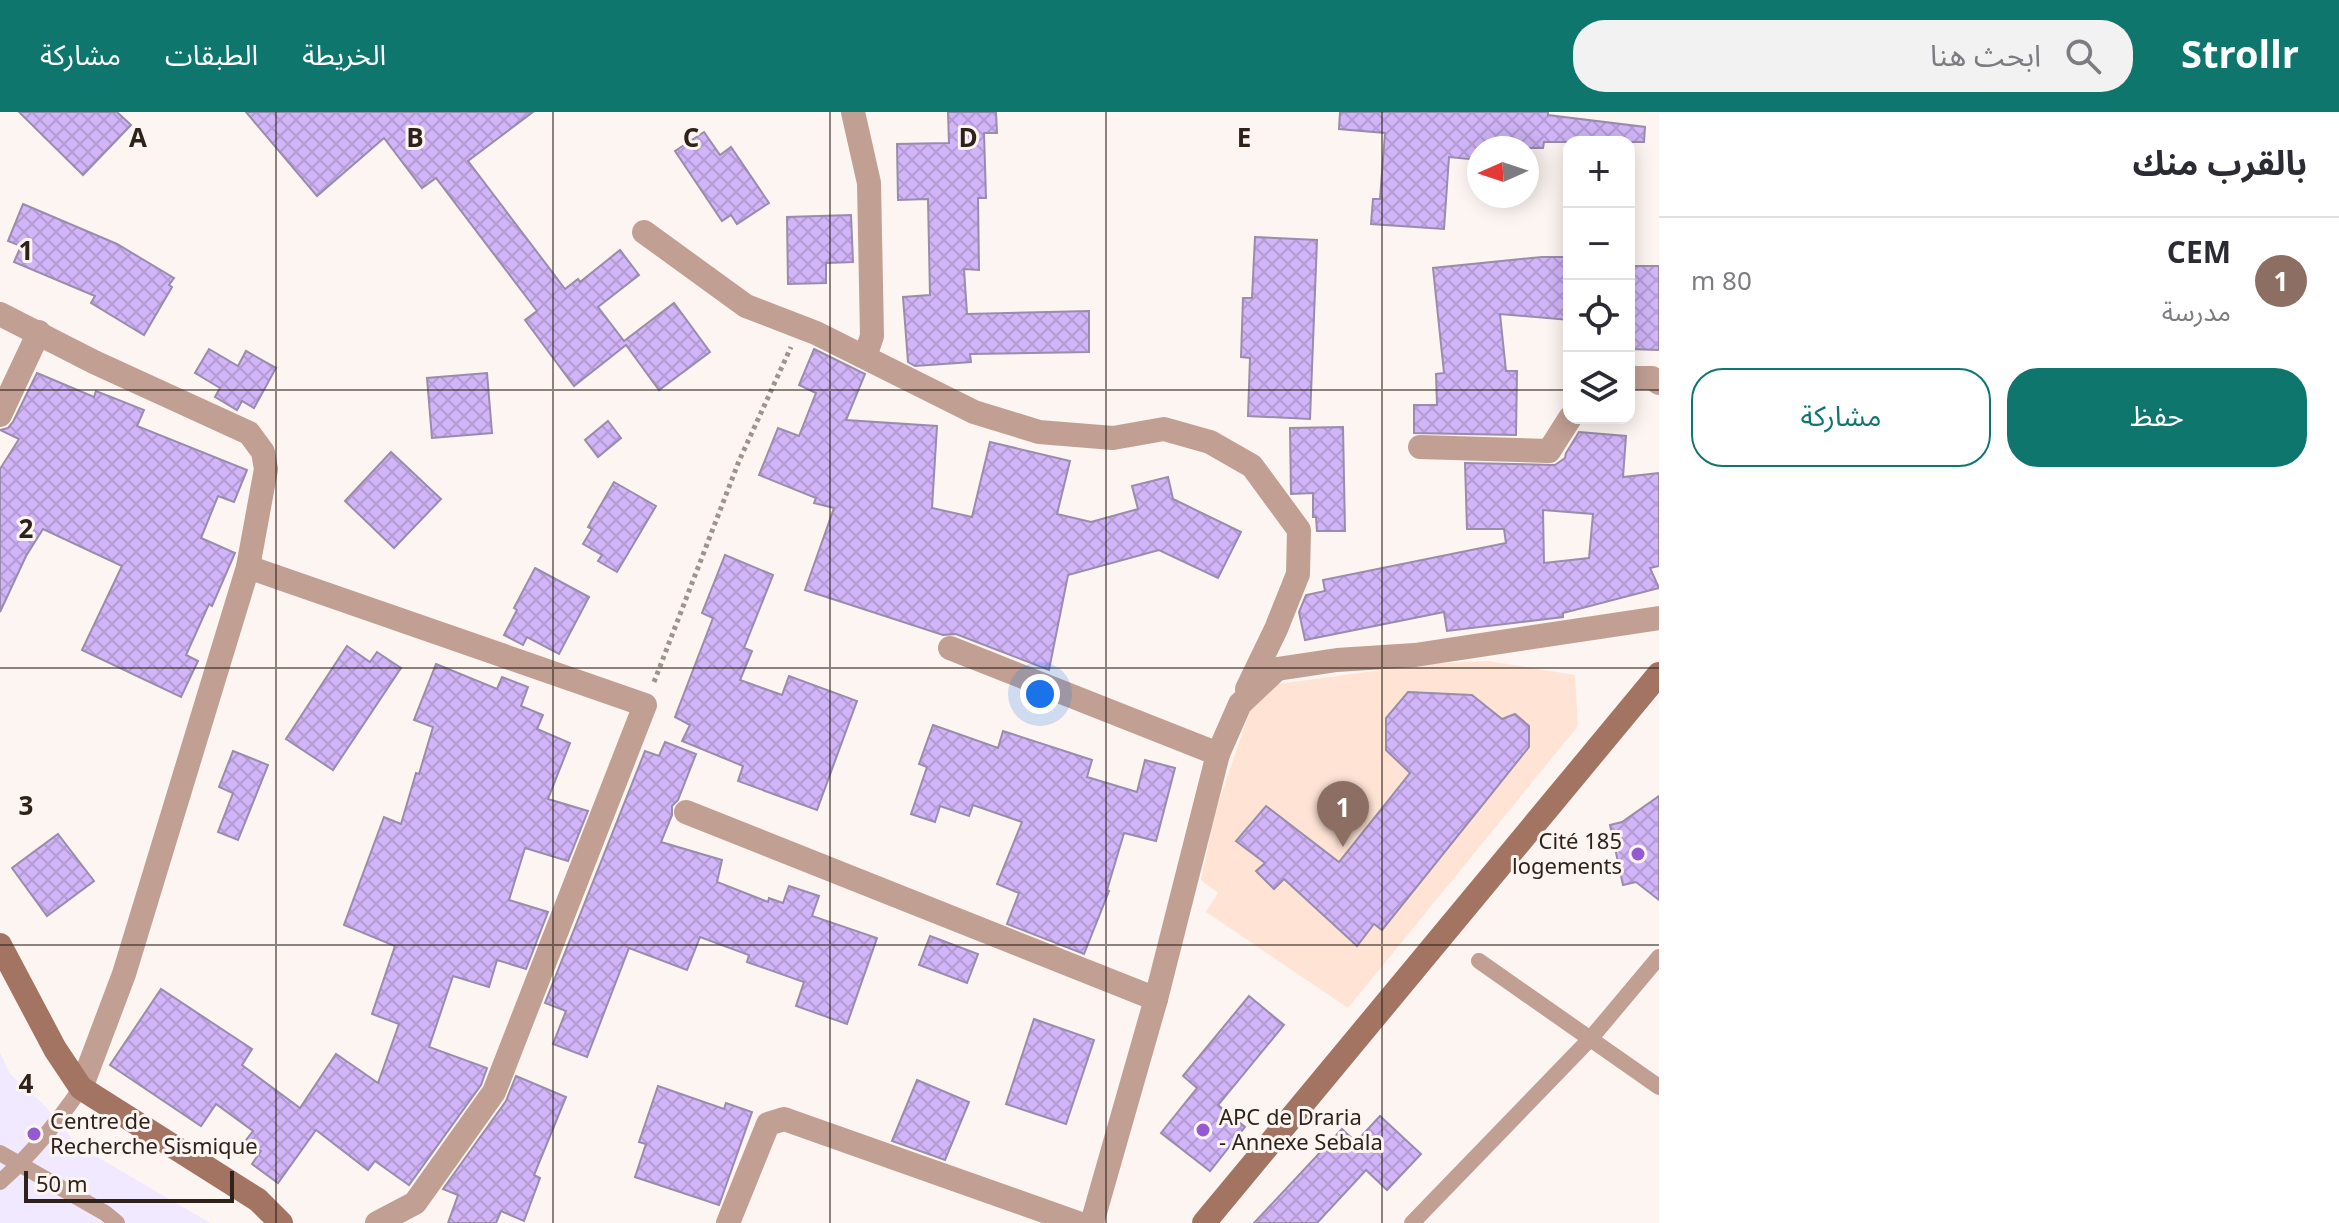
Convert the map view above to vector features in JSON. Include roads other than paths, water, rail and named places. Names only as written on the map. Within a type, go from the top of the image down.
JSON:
[{"type":"main road","points":[[1204,1223],[1659,674]]},
{"type":"main road","points":[[0,945],[55,1049],[81,1088],[258,1200],[281,1223]]},
{"type":"street","points":[[853,112],[869,183],[872,336],[865,357]]},
{"type":"street","points":[[644,232],[746,306],[816,333],[974,412],[1039,432],[1113,438],[1164,429],[1210,442],[1252,466],[1299,530],[1298,574],[1218,754],[1156,999],[1092,1223]]},
{"type":"street","points":[[0,314],[94,362],[249,433],[263,452],[266,469],[248,567],[124,974],[81,1088]]},
{"type":"street","points":[[0,415],[39,332]]},
{"type":"street","points":[[1635,378],[1652,378],[1659,383]]},
{"type":"street","points":[[1420,447],[1549,451],[1566,424]]},
{"type":"street","points":[[248,567],[645,705],[494,1092],[415,1203],[377,1223]]},
{"type":"street","points":[[1240,704],[1277,669],[1337,660],[1415,655],[1659,618]]},
{"type":"street","points":[[950,648],[1218,754]]},
{"type":"street","points":[[686,812],[1156,999]]},
{"type":"street","points":[[728,1223],[768,1124],[784,1119],[1078,1223]]},
{"type":"lane","points":[[1412,1223],[1591,1038],[1659,957]]},
{"type":"lane","points":[[1479,961],[1659,1087]]},
{"type":"lane","points":[[0,1182],[57,1123],[81,1088]]},
{"type":"lane","points":[[0,1153],[105,1213],[117,1223]]},
{"type":"place","name":"CEM","points":[[1343,847]]},
{"type":"place","name":"Cité 185 logements","points":[[1638,854]]},
{"type":"place","name":"APC de Draria - Annexe Sebala","points":[[1203,1130]]},
{"type":"place","name":"Centre de Recherche Sismique","points":[[34,1134]]}]
